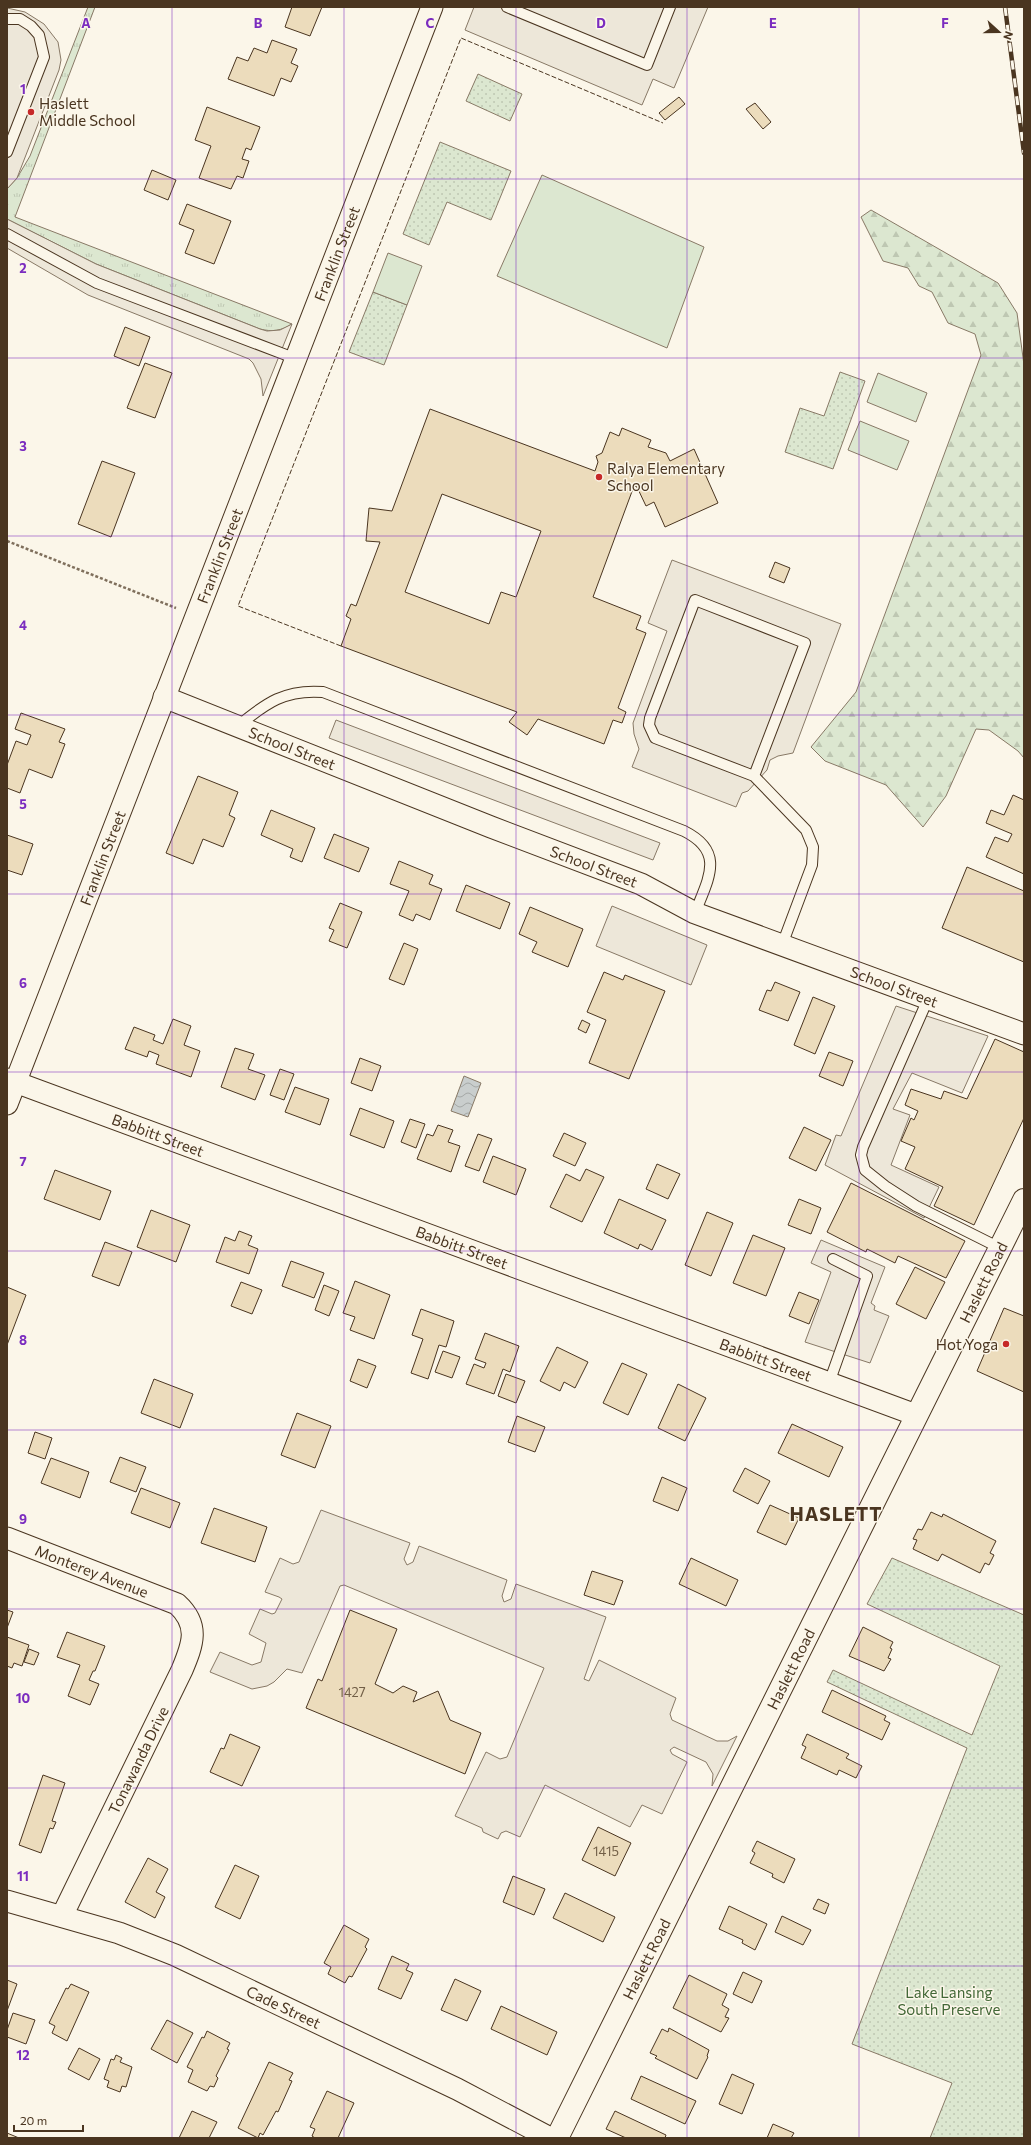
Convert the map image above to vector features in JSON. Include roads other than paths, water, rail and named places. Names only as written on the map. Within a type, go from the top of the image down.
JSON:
[{"type":"street","name":"Franklin Street","points":[[7,1104],[11,1080],[196,616],[294,358],[432,7]]},
{"type":"street","name":"School Street","points":[[164,696],[491,827],[641,884],[695,913],[1024,1034]]},
{"type":"street","name":"Babbitt Street","points":[[11,1080],[916,1415]]},
{"type":"street","name":"Haslett Road","points":[[557,2138],[1024,1200]]},
{"type":"street","name":"Monterey Avenue","points":[[7,1538],[177,1604]]},
{"type":"street","name":"Tonawanda Drive","points":[[62,1916],[189,1652],[193,1638],[193,1628],[184,1611],[177,1604]]},
{"type":"street","name":"Cade Street","points":[[7,1901],[119,1933],[175,1955],[457,2089],[550,2138]]},
{"type":"lane","points":[[507,7],[647,65],[670,7]]},
{"type":"lane","points":[[7,18],[20,19],[31,26],[39,35],[43,45],[44,57],[7,152]]},
{"type":"lane","points":[[7,234],[98,283],[294,358]]},
{"type":"lane","points":[[754,776],[805,643],[695,600],[650,718],[652,733],[655,738],[754,776],[800,823],[808,834],[813,847],[812,865],[782,945]]},
{"type":"lane","points":[[238,726],[254,712],[281,696],[301,692],[323,692],[684,831],[699,839],[706,848],[711,864],[709,877],[695,913]]},
{"type":"lane","points":[[928,999],[863,1147],[862,1163],[870,1175],[900,1196],[1000,1248]]},
{"type":"lane","points":[[829,1383],[867,1276],[833,1259]]},
{"type":"water","points":[[464,1076],[481,1083],[468,1117],[451,1111]]},
{"type":"railway","points":[[1005,7],[1024,153]]},
{"type":"place","name":"Haslett Middle School","points":[[31,112]]},
{"type":"place","name":"Ralya Elementary School","points":[[599,477]]},
{"type":"place","name":"Hot Yoga","points":[[1006,1344]]},
{"type":"district","name":"HASLETT","points":[[836,1513]]},
{"type":"park label","name":"Lake Lansing South Preserve","points":[[949,2000]]}]
